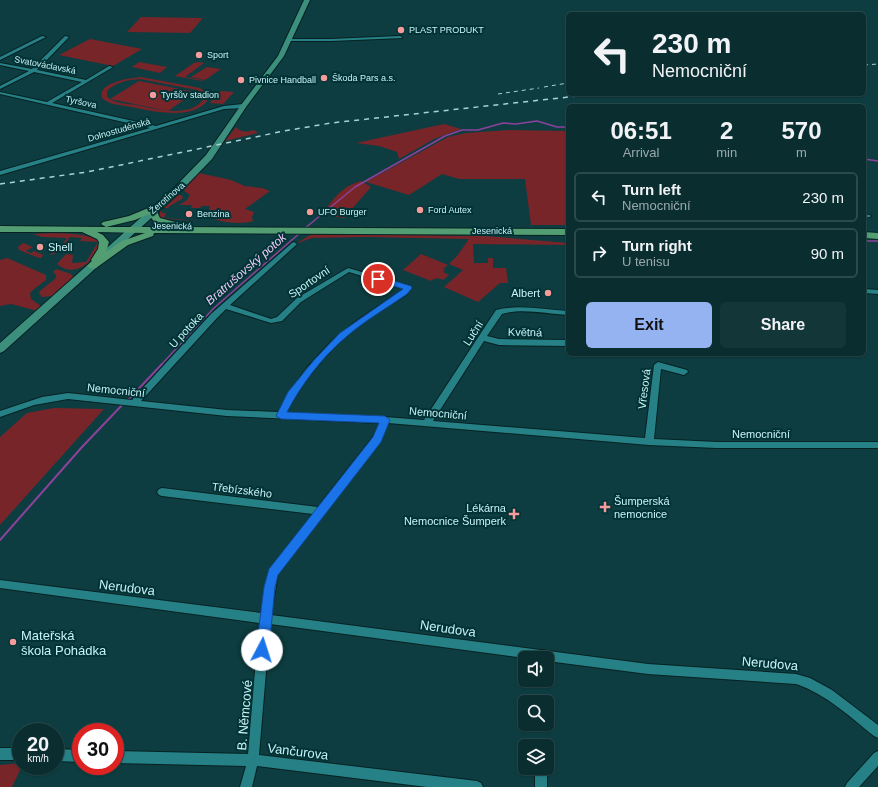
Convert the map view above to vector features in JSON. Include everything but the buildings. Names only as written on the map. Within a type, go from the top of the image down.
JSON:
[{"type":"main road","points":[[104,224],[132,218],[153,209],[152,214],[156,220],[177,228]]},
{"type":"main road","name":"Jesenická","points":[[0,224],[104,224],[134,227]]},
{"type":"main road","name":"Jesenická","points":[[0,229],[134,227],[566,232]]},
{"type":"main road","points":[[92,266],[117,248],[133,239],[177,228]]},
{"type":"main road","points":[[70,229],[96,234],[103,239],[105,245],[92,266]]},
{"type":"main road","points":[[866,236],[878,236]]},
{"type":"street","name":"Žerotínova","points":[[0,349],[153,209],[181,186],[209,157],[243,106],[281,56],[307,0]]},
{"type":"street","points":[[0,59],[44,36]]},
{"type":"street","points":[[0,88],[33,71],[67,36]]},
{"type":"street","points":[[288,40],[400,37]]},
{"type":"street","name":"Svatováclavská","points":[[0,64],[86,81]]},
{"type":"street","points":[[49,103],[111,67]]},
{"type":"street","name":"Tyršova","points":[[0,93],[158,128]]},
{"type":"street","name":"Dolnostudénská","points":[[0,173],[224,108],[243,106]]},
{"type":"street","name":"U potoka","points":[[129,402],[225,306],[294,244]]},
{"type":"street","name":"Sportovní","points":[[225,306],[271,321],[279,319],[299,300],[348,270],[408,288],[404,293],[343,335],[318,361],[292,394],[281,416]]},
{"type":"street","points":[[866,291],[878,292]]},
{"type":"street","name":"Luční","points":[[427,423],[499,312],[503,310],[566,314]]},
{"type":"street","name":"Květná","points":[[483,338],[499,342],[566,343]]},
{"type":"street","name":"Vřesová","points":[[649,442],[658,365],[684,372]]},
{"type":"street","name":"Nemocniční","points":[[0,414],[31,402],[68,396],[227,413],[385,420],[649,442],[717,445],[878,444]]},
{"type":"street","name":"B. Němcové","points":[[246,787],[253,760],[265,618],[273,572],[377,439],[385,420]]},
{"type":"street","name":"Třebízského","points":[[162,492],[320,511]]},
{"type":"street","name":"Nerudova","points":[[0,584],[648,669],[796,679],[804,681],[827,695],[878,732]]},
{"type":"street","points":[[0,754],[12,754]]},
{"type":"street","name":"Vančurova","points":[[124,757],[253,760],[477,787]]},
{"type":"street","points":[[850,787],[878,757]]},
{"type":"street","points":[[541,775],[541,787]]},
{"type":"shaded area","points":[[141,17],[203,18],[190,33],[127,32]]},
{"type":"shaded area","points":[[90,39],[142,49],[113,66],[59,55]]},
{"type":"shaded area","points":[[139,62],[167,67],[160,73],[132,67]]},
{"type":"shaded area","points":[[194,63],[204,63],[185,77],[203,80],[202,81],[175,76]]},
{"type":"shaded area","points":[[207,67],[221,69],[205,80],[191,77]]},
{"type":"shaded area","points":[[141,77],[200,88],[207,93],[209,98],[203,105],[194,110],[173,113],[150,111],[115,104],[102,98],[102,93],[105,88],[110,85],[123,80]],"holes":[[[140,79],[197,90],[203,94],[204,98],[198,104],[191,109],[173,111],[125,104],[113,101],[107,97],[107,91],[114,85]]]},
{"type":"shaded area","name":"Tyršův stadion","points":[[139,81],[195,92],[168,111],[110,99]]},
{"type":"shaded area","points":[[221,91],[234,92],[223,104],[210,103]]},
{"type":"shaded area","points":[[444,124],[461,129],[434,139],[399,159],[397,152],[379,146],[356,143]]},
{"type":"shaded area","points":[[236,127],[242,131],[247,132],[254,130],[258,133],[225,141]]},
{"type":"shaded area","points":[[509,130],[566,131],[566,225],[531,225],[525,179],[459,179],[442,174],[409,195],[366,182],[448,137],[466,133]]},
{"type":"shaded area","points":[[199,173],[231,180],[245,186],[262,188],[270,191],[245,209],[254,212],[252,217],[253,221],[243,223],[217,220],[208,215],[210,206],[191,208],[192,205],[179,205],[187,200],[190,195],[183,190],[183,188]]},
{"type":"shaded area","points":[[361,181],[371,187],[344,218],[330,216],[324,212],[331,202],[344,189]]},
{"type":"shaded area","points":[[177,195],[181,195],[183,197],[168,208],[163,208],[161,213],[166,213],[164,218],[199,221],[166,219],[160,217],[160,210]]},
{"type":"shaded area","points":[[59,233],[89,236],[96,239],[100,243],[94,256],[89,262],[77,269],[70,270],[57,264],[66,254],[73,255],[72,263],[86,262],[98,242],[80,241],[82,238],[70,237],[60,252],[50,255],[52,252],[57,252],[67,238],[42,237],[33,234]]},
{"type":"shaded area","points":[[312,234],[485,236],[566,243],[566,245],[473,244],[474,263],[488,263],[488,258],[493,258],[493,268],[506,268],[508,283],[500,283],[478,302],[444,287],[463,270],[449,264],[457,256],[469,239],[366,237],[312,238],[295,244]]},
{"type":"shaded area","points":[[23,243],[33,247],[26,251],[31,253],[34,251],[43,255],[41,258],[19,250],[18,247]]},
{"type":"shaded area","points":[[421,254],[448,265],[443,269],[445,270],[443,272],[449,275],[443,280],[434,279],[431,281],[403,270]]},
{"type":"shaded area","points":[[7,258],[46,275],[46,280],[30,293],[31,299],[41,306],[38,311],[11,304],[0,306],[0,260]]},
{"type":"shaded area","points":[[56,269],[71,274],[74,278],[53,296],[42,297],[39,293],[40,291],[56,278],[56,275],[53,272]]},
{"type":"shaded area","points":[[54,408],[104,409],[0,525],[0,437],[27,413]]},
{"type":"shaded area","points":[[12,764],[12,775],[18,775],[12,787],[0,787],[0,765]]},
{"type":"waterway","name":"Bratrušovský potok","points":[[304,229],[355,187],[445,136],[462,130],[478,130],[503,123],[516,124],[537,121],[557,127],[566,127]]},
{"type":"waterway","name":"Bratrušovský potok","points":[[866,159],[878,161]]},
{"type":"waterway","name":"Bratrušovský potok","points":[[161,365],[214,308],[301,232]]},
{"type":"waterway","points":[[866,241],[878,241]]},
{"type":"waterway","name":"Bratrušovský potok","points":[[128,400],[162,364]]},
{"type":"waterway","name":"Bratrušovský potok","points":[[0,540],[82,447],[124,403]]},
{"type":"railway","points":[[866,65],[878,64]]},
{"type":"railway","points":[[544,87],[566,83]]},
{"type":"railway","points":[[498,94],[539,88]]},
{"type":"railway","points":[[0,184],[87,172],[284,131],[331,123],[578,96]]},
{"type":"place","name":"PLAST PRODUKT","points":[[401,30]]},
{"type":"place","name":"Sport","points":[[199,55]]},
{"type":"place","name":"Škoda Pars a.s.","points":[[324,78]]},
{"type":"place","name":"Pivnice Handball","points":[[241,80]]},
{"type":"place","name":"Tyršův stadion","points":[[153,95]]},
{"type":"place","name":"Ford Autex","points":[[420,210]]},
{"type":"place","name":"UFO Burger","points":[[310,212]]},
{"type":"place","name":"Benzina","points":[[189,214]]},
{"type":"place","name":"Shell","points":[[40,247]]},
{"type":"place","name":"Albert","points":[[548,293]]},
{"type":"place","name":"Šumperská nemocnice","points":[[605,507]]},
{"type":"place","name":"Lékárna Nemocnice Šumperk","points":[[514,514]]},
{"type":"place","name":"Mateřská škola Pohádka","points":[[13,642]]},
{"type":"route","points":[[262,650],[269,587],[273,572],[363,459],[377,439],[385,420],[281,416],[292,394],[318,361],[343,335],[364,319],[404,293],[408,288],[378,279]]}]
